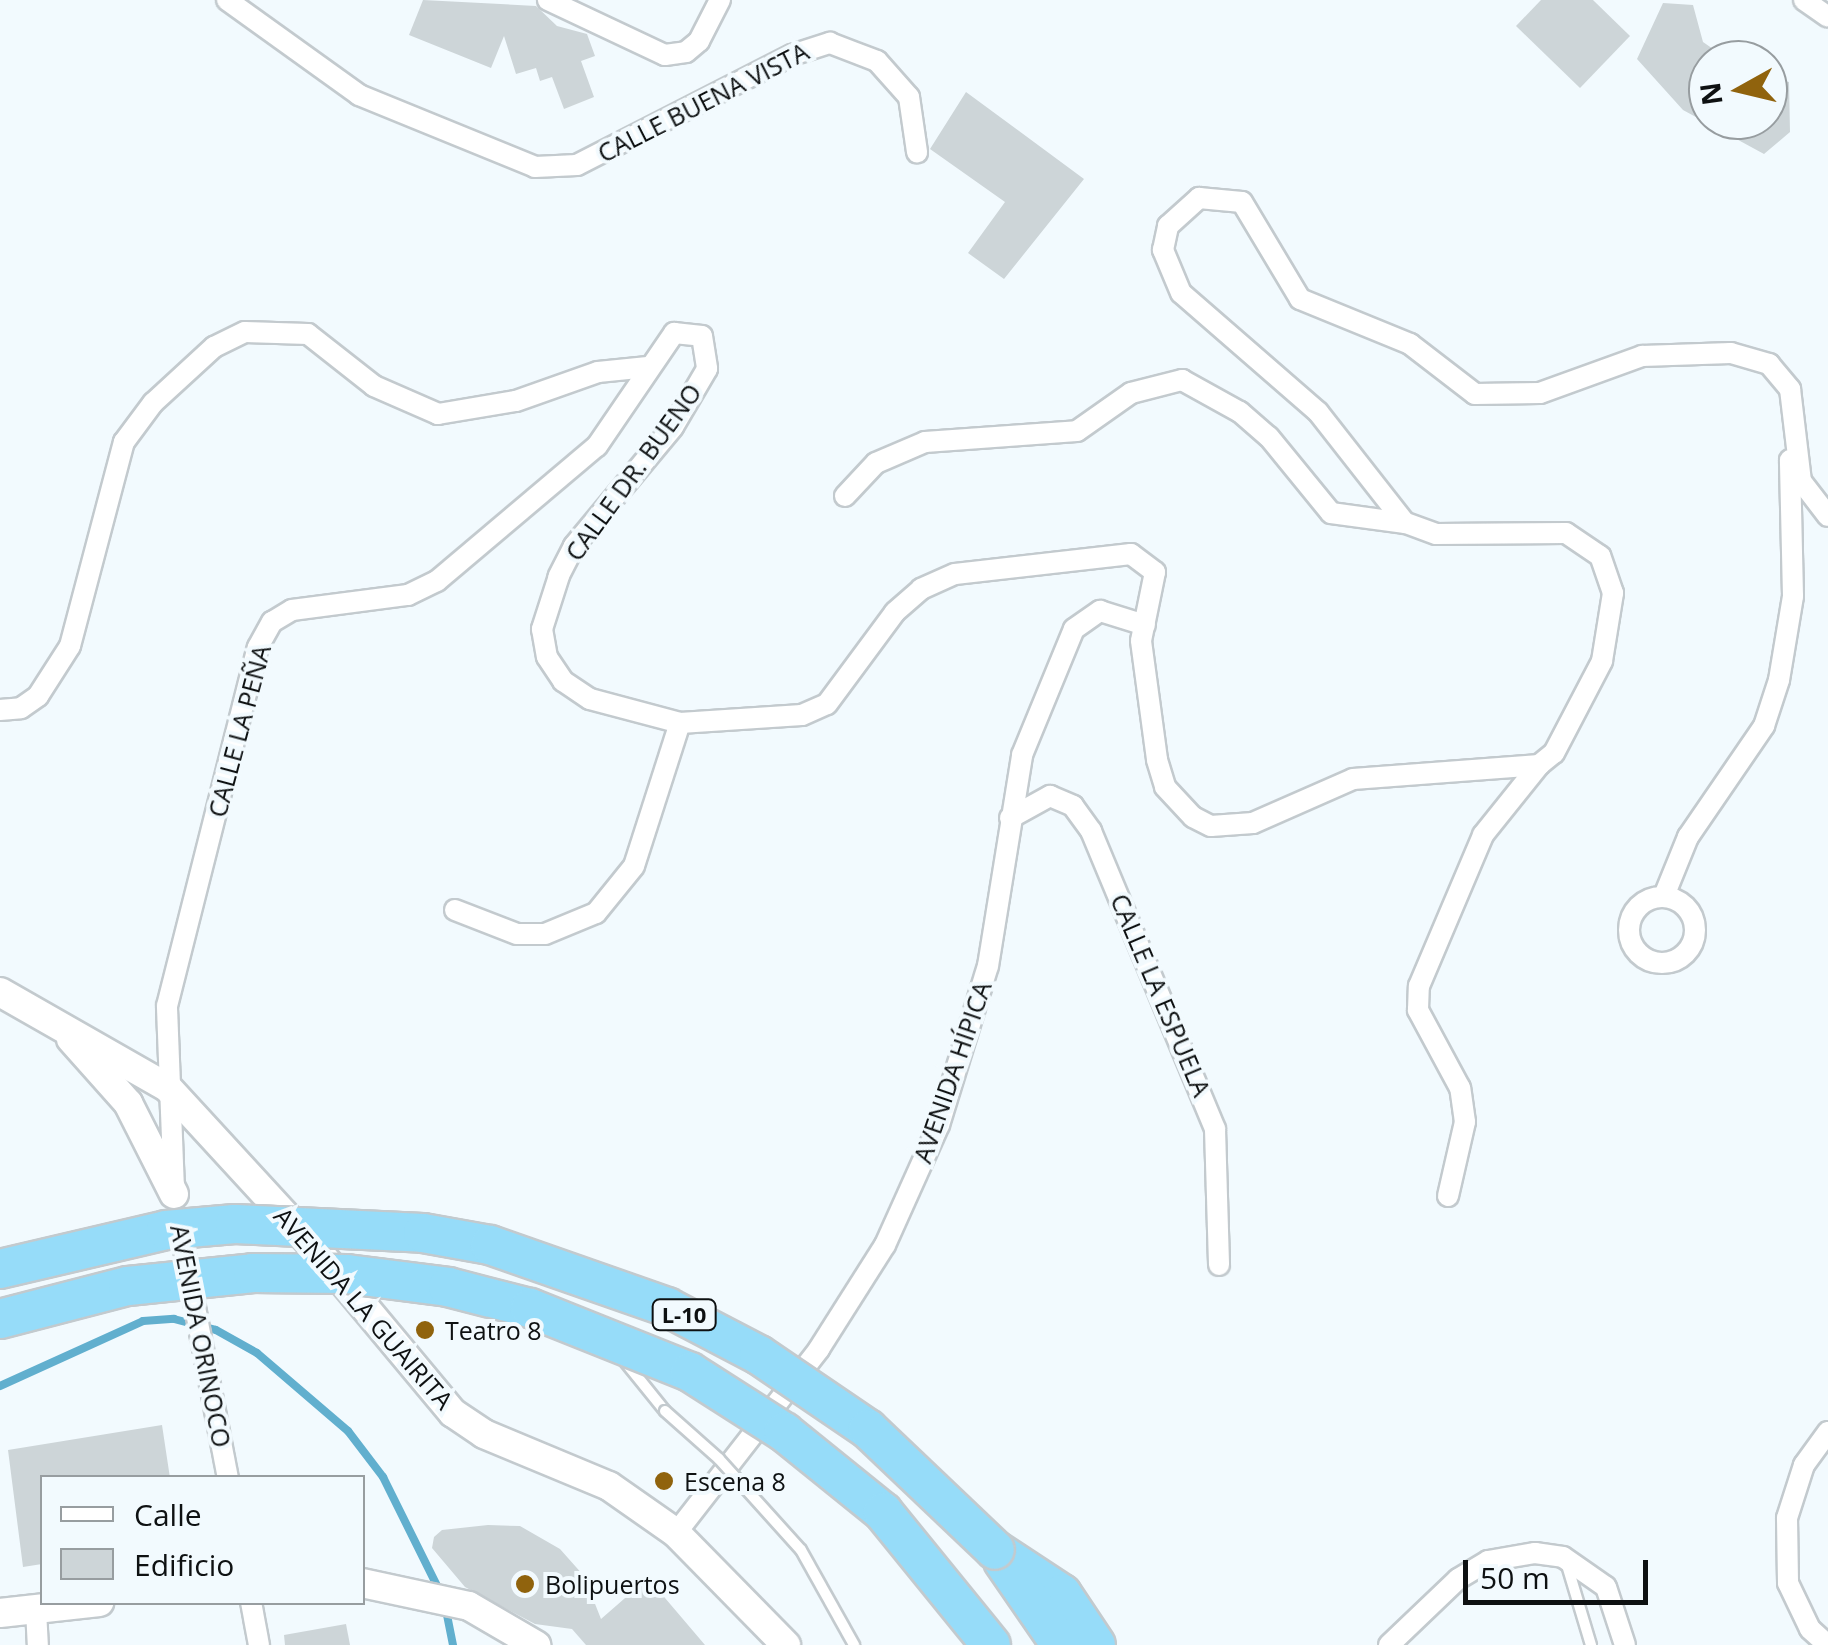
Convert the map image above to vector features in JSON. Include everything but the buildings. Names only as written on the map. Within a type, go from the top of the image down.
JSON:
[{"type":"highway","name":"L-10","points":[[0,1269],[166,1230],[235,1224],[422,1233],[490,1245],[667,1307],[760,1355],[868,1429],[995,1550],[1062,1594],[1096,1645]]},
{"type":"highway","name":"L-10","points":[[0,1319],[128,1286],[253,1273],[348,1274],[448,1287],[603,1335],[690,1372],[854,1485],[940,1576],[992,1645]]},
{"type":"highway","name":"L-10","points":[[995,1550],[1061,1645]]},
{"type":"street","name":"CALLE BUENA VISTA","points":[[228,0],[359,95],[446,136],[535,167],[577,165],[792,54],[830,43],[878,60],[909,97],[917,152]]},
{"type":"street","points":[[548,0],[666,55],[686,52],[699,41],[720,0]]},
{"type":"street","points":[[1804,0],[1828,17]]},
{"type":"street","points":[[1405,524],[1318,412],[1181,294],[1163,250],[1168,226],[1181,208],[1199,198],[1242,202],[1300,298],[1410,344],[1475,394],[1540,394],[1642,356],[1731,352],[1781,374],[1794,413],[1801,482],[1828,516]]},
{"type":"street","name":"CALLE DR. BUENO","points":[[0,710],[38,696],[70,646],[124,442],[153,403],[214,346],[246,332],[308,334],[374,386],[438,414],[516,401],[598,372],[648,367],[674,333],[702,336],[708,350],[692,400],[574,546],[542,629],[546,657],[563,681],[590,699],[680,723],[777,720],[827,704],[895,612],[955,574],[1131,554],[1155,572],[1145,625]]},
{"type":"street","name":"CALLE LA PEÑA","points":[[174,1194],[167,1006],[258,648],[272,622],[292,610],[393,598],[438,581],[598,446],[648,367]]},
{"type":"street","points":[[846,496],[876,464],[925,442],[966,435],[1042,438],[1076,431],[1130,393],[1182,380],[1255,424],[1294,460],[1331,514],[1405,524],[1436,534],[1566,533],[1600,556],[1613,593],[1602,662],[1554,754],[1540,764],[1483,835],[1419,986],[1418,1010],[1460,1088],[1466,1122],[1448,1196]]},
{"type":"street","points":[[1664,896],[1688,837],[1764,726],[1779,680],[1793,596],[1788,500],[1794,413]]},
{"type":"street","name":"AVENIDA HÍPICA","points":[[676,1533],[820,1349],[885,1245],[939,1125],[969,1034],[1004,895],[1010,818],[1022,754],[1074,630],[1100,611],[1145,625]]},
{"type":"street","points":[[1145,625],[1147,717],[1165,787],[1193,818],[1211,826],[1252,822],[1353,779],[1540,764]]},
{"type":"street","points":[[455,910],[517,934],[544,934],[596,913],[634,866],[680,723]]},
{"type":"street","name":"CALLE LA ESPUELA","points":[[1010,818],[1050,796],[1073,806],[1090,830],[1215,1129],[1219,1265]]},
{"type":"street","name":"AVENIDA LA GUAIRITA","points":[[0,992],[168,1088],[317,1250],[453,1413],[484,1434],[609,1486],[676,1533],[786,1645]]},
{"type":"street","points":[[40,1012],[128,1103],[174,1194]]},
{"type":"street","name":"AVENIDA ORINOCO","points":[[174,1194],[227,1475]]},
{"type":"street","points":[[1828,1432],[1804,1465],[1787,1518],[1788,1583],[1810,1630],[1828,1645]]},
{"type":"street","points":[[1388,1645],[1458,1579],[1488,1560],[1534,1553],[1564,1557],[1606,1587],[1624,1645]]},
{"type":"street","points":[[365,1583],[404,1588],[469,1606],[536,1645]]},
{"type":"street","points":[[0,1613],[75,1605]]},
{"type":"street","points":[[252,1605],[259,1645]]},
{"type":"street","points":[[36,1610],[38,1645]]},
{"type":"lane","points":[[603,1335],[666,1410],[720,1459],[800,1550],[854,1645]]},
{"type":"lane","points":[[1564,1557],[1591,1645]]},
{"type":"waterway","points":[[0,1386],[143,1321],[174,1319],[216,1330],[257,1353],[348,1431],[383,1477],[440,1592]]},
{"type":"waterway","points":[[445,1605],[453,1645]]},
{"type":"place","name":"Teatro 8","points":[[425,1330]]},
{"type":"place","name":"Escena 8","points":[[664,1481]]},
{"type":"place","name":"Bolipuertos","points":[[525,1584]]}]
